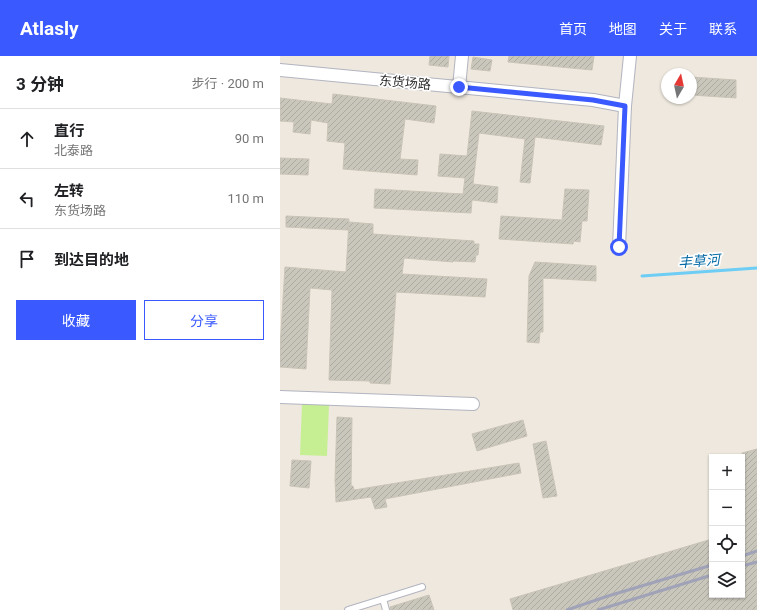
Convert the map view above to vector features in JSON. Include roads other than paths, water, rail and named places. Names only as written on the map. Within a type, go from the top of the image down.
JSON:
[{"type":"street","points":[[459,87],[462,56]]},
{"type":"street","points":[[619,247],[625,106],[630,56]]},
{"type":"street","name":"东货场路","points":[[280,70],[593,100],[625,106]]},
{"type":"street","points":[[280,397],[473,404]]},
{"type":"lane","points":[[348,610],[422,587]]},
{"type":"lane","points":[[383,599],[386,610]]},
{"type":"waterway","name":"丰草河","points":[[642,276],[757,268]]},
{"type":"railway","points":[[745,555],[757,551]]},
{"type":"railway","points":[[745,565],[757,562]]},
{"type":"railway","points":[[567,610],[608,596],[709,566]]},
{"type":"railway","points":[[598,610],[709,576]]}]
